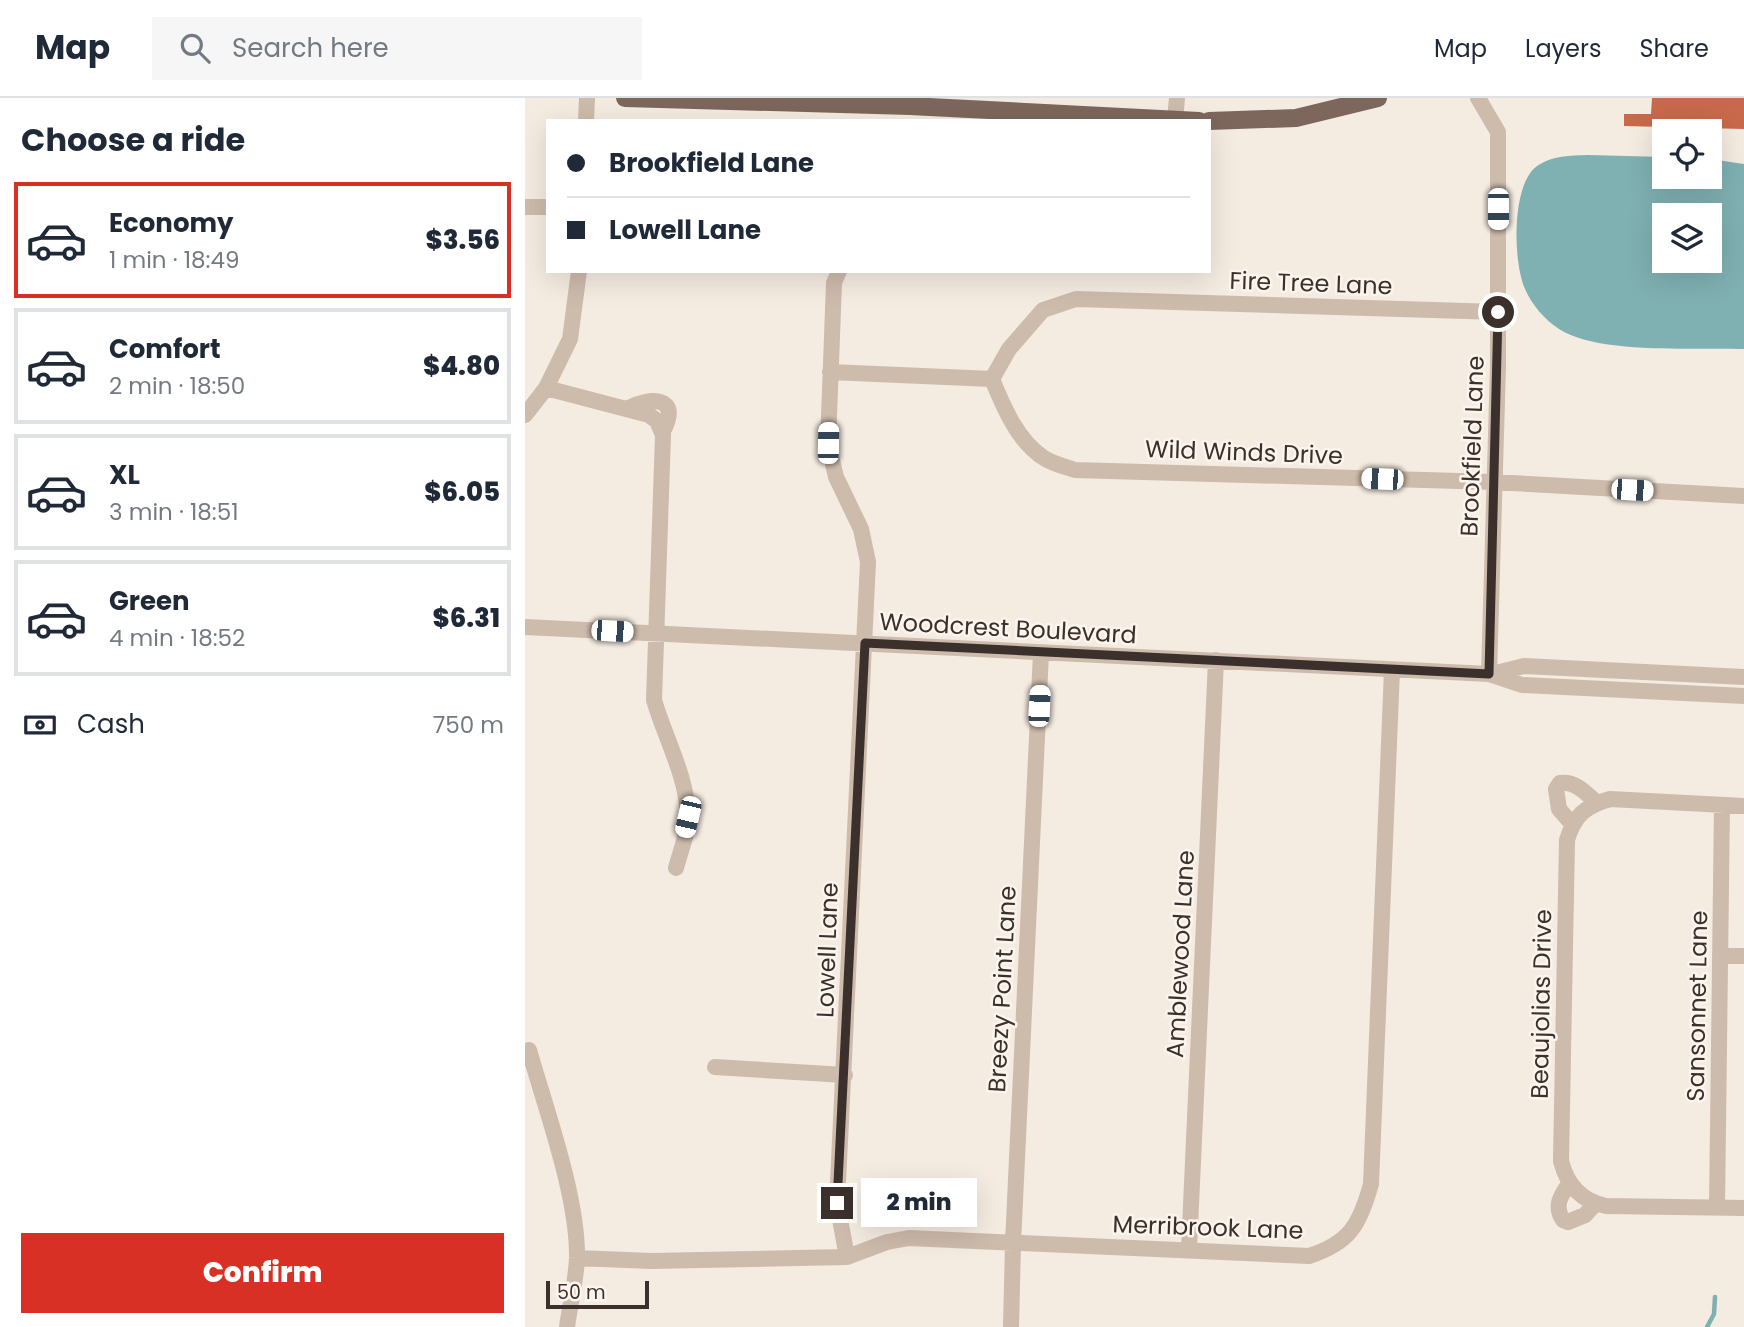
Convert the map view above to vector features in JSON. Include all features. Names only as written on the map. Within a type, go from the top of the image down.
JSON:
[{"type":"main road","points":[[625,98],[910,106],[1156,119]]},
{"type":"main road","points":[[1211,121],[1296,118],[1378,98]]},
{"type":"street","points":[[586,119],[587,98]]},
{"type":"street","points":[[1175,119],[1177,98]]},
{"type":"street","name":"Brookfield Lane","points":[[1478,98],[1498,132],[1498,312],[1489,674]]},
{"type":"street","points":[[525,207],[546,208]]},
{"type":"street","points":[[525,415],[546,388],[571,339],[579,273]]},
{"type":"street","name":"Lowell Lane","points":[[838,273],[834,283],[828,443],[836,477],[862,529],[869,562],[837,1203],[847,1257]]},
{"type":"street","name":"Fire Tree Lane","points":[[992,379],[1009,349],[1043,310],[1076,299],[1498,312]]},
{"type":"street","points":[[829,372],[992,379]]},
{"type":"street","name":"Wild Winds Drive","points":[[992,379],[1004,408],[1028,444],[1044,458],[1076,470],[1493,482],[1744,496]]},
{"type":"street","points":[[546,388],[649,415],[657,421],[662,433],[654,700],[665,738],[682,777],[688,817],[676,868]]},
{"type":"street","name":"Woodcrest Boulevard","points":[[525,627],[1489,674],[1524,666],[1744,677]]},
{"type":"street","name":"Breezy Point Lane","points":[[1011,1327],[1041,653]]},
{"type":"street","name":"Amblewood Lane","points":[[1189,1249],[1216,660]]},
{"type":"street","name":"Merribrook Lane","points":[[577,1258],[651,1261],[847,1257],[887,1242],[909,1238],[1309,1256],[1336,1246],[1347,1238],[1363,1213],[1371,1184],[1392,670]]},
{"type":"street","name":"Woodcrest Boulevard","points":[[1489,674],[1522,685],[1744,696]]},
{"type":"street","points":[[1597,803],[1580,787],[1567,782],[1560,783],[1556,789],[1559,809],[1571,824],[1582,810],[1610,799],[1744,806]]},
{"type":"street","name":"Sansonnet Lane","points":[[1717,1207],[1723,805]]},
{"type":"street","name":"Beaujolias Drive","points":[[1571,824],[1566,840],[1561,1161],[1569,1184],[1561,1195],[1558,1206],[1563,1220],[1573,1222],[1585,1215],[1595,1204]]},
{"type":"street","points":[[1721,956],[1744,956]]},
{"type":"street","points":[[529,1050],[573,1220],[577,1258],[566,1327]]},
{"type":"street","points":[[715,1067],[845,1075]]},
{"type":"street","points":[[1569,1184],[1595,1204],[1744,1208]]},
{"type":"water","points":[[1562,157],[1652,157],[1652,189],[1722,189],[1722,161],[1744,164],[1744,349],[1648,348],[1598,343],[1559,329],[1539,312],[1521,277],[1517,243],[1519,206],[1522,189],[1537,166]]},
{"type":"building","points":[[1652,98],[1744,98],[1744,129],[1722,128],[1722,119],[1652,119],[1652,127],[1624,126],[1624,114],[1651,114]]},
{"type":"waterway","points":[[1707,1327],[1714,1314],[1715,1297]]},
{"type":"route","points":[[837,1203],[865,643],[1489,674],[1498,312]]}]
